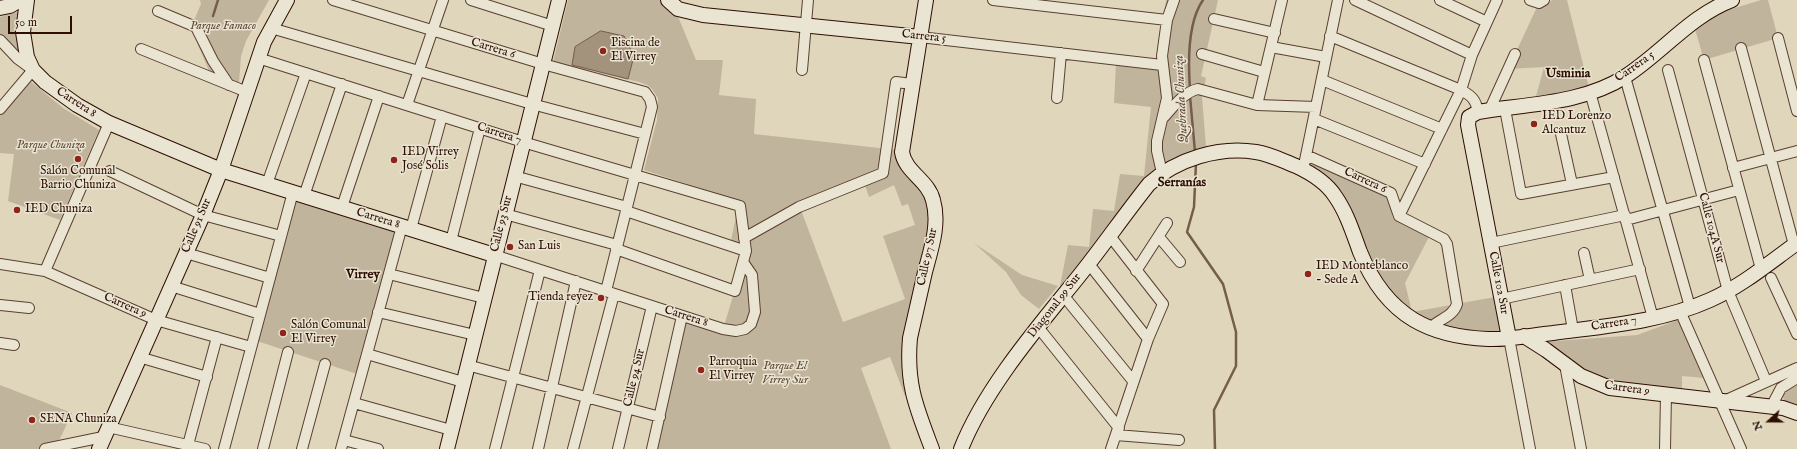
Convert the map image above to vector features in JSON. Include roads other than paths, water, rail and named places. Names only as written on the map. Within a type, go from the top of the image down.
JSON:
[{"type":"street","points":[[0,8],[10,6],[20,0]]},
{"type":"street","points":[[27,0],[22,32],[27,58],[33,70]]},
{"type":"street","name":"Calle 91 Sur","points":[[103,438],[203,215],[221,170],[264,42],[288,0]]},
{"type":"street","name":"Carrera 6","points":[[333,0],[543,64],[645,92],[650,99],[652,107],[645,134]]},
{"type":"street","points":[[407,105],[443,0]]},
{"type":"street","points":[[471,0],[553,26]]},
{"type":"street","name":"Calle 93 Sur","points":[[447,449],[474,335],[559,0]]},
{"type":"street","name":"Carrera 5","points":[[668,0],[674,6],[689,6],[703,16],[920,37],[1162,65]]},
{"type":"street","points":[[802,70],[808,0]]},
{"type":"street","name":"Calle 97 Sur","points":[[926,0],[902,147],[902,156],[908,166],[924,183],[932,195],[936,219],[933,239],[910,338],[910,374],[912,393],[932,449]]},
{"type":"street","points":[[992,0],[1167,20]]},
{"type":"street","points":[[1174,0],[1167,20],[1162,56],[1167,98],[1157,141],[1157,151],[1162,173],[1176,164],[1192,158],[1239,150],[1270,155],[1303,170],[1338,0]]},
{"type":"street","points":[[1257,105],[1282,0]]},
{"type":"street","points":[[1355,0],[1472,55]]},
{"type":"street","points":[[1440,0],[1487,22]]},
{"type":"street","points":[[1430,328],[1456,309],[1457,304],[1446,244],[1444,239],[1431,231],[1399,216],[1461,90],[1472,55],[1498,0]]},
{"type":"street","name":"Carrera 5","points":[[1479,113],[1563,100],[1590,92],[1625,77],[1715,3],[1732,0]]},
{"type":"street","points":[[158,11],[196,27],[213,61],[229,85]]},
{"type":"street","points":[[1214,19],[1275,33]]},
{"type":"street","points":[[271,28],[532,104],[645,134],[617,247],[610,292],[587,397],[573,449]]},
{"type":"street","points":[[1330,36],[1461,90],[1472,96],[1475,100],[1479,113]]},
{"type":"street","points":[[1778,38],[1795,97],[1797,111]]},
{"type":"street","points":[[0,40],[18,59],[33,70]]},
{"type":"street","points":[[1271,47],[1326,57]]},
{"type":"street","points":[[1741,48],[1770,158],[1795,244]]},
{"type":"street","points":[[142,49],[247,92]]},
{"type":"street","points":[[1057,98],[1061,53]]},
{"type":"street","points":[[1202,54],[1264,72]]},
{"type":"street","points":[[1479,113],[1515,54]]},
{"type":"street","name":"Carrera 7","points":[[258,58],[523,142],[740,206],[744,238]]},
{"type":"street","points":[[1704,60],[1739,190],[1766,273],[1797,334]]},
{"type":"street","points":[[0,109],[33,70]]},
{"type":"street","name":"Carrera 8","points":[[33,70],[45,82],[77,105],[108,123],[221,170],[451,241],[723,329],[736,331],[745,329],[751,324],[755,312],[752,276],[743,262]]},
{"type":"street","name":"Calle 104A Sur","points":[[1668,70],[1728,291],[1766,381]]},
{"type":"street","points":[[267,184],[306,73]]},
{"type":"street","points":[[1625,77],[1663,211],[1685,309],[1741,449]]},
{"type":"street","points":[[1322,80],[1442,129]]},
{"type":"street","points":[[505,214],[617,247],[735,291],[746,251],[744,238],[800,207],[883,173],[896,82],[912,84]]},
{"type":"street","points":[[224,449],[281,236],[342,84]]},
{"type":"street","points":[[1163,118],[1189,92],[1198,89],[1257,105],[1316,107]]},
{"type":"street","points":[[1590,92],[1653,318]]},
{"type":"street","points":[[342,207],[378,96]]},
{"type":"street","points":[[1505,109],[1521,194],[1614,177]]},
{"type":"street","name":"Calle 102 Sur","points":[[1479,113],[1468,125],[1530,449]]},
{"type":"street","points":[[378,449],[343,444],[389,274],[407,228],[442,116]]},
{"type":"street","points":[[1314,119],[1425,164]]},
{"type":"street","points":[[45,271],[108,123]]},
{"type":"street","points":[[451,241],[480,128]]},
{"type":"street","points":[[1561,134],[1572,184]]},
{"type":"street","points":[[1733,168],[1797,151]]},
{"type":"street","name":"Carrera 6","points":[[1306,155],[1391,193],[1399,216]]},
{"type":"street","name":"Carrera 7","points":[[1303,170],[1316,177],[1335,195],[1343,208],[1361,254],[1376,282],[1394,306],[1414,320],[1430,328],[1446,333],[1473,338],[1509,338],[1573,330],[1653,318],[1685,309],[1766,273],[1795,244]]},
{"type":"street","points":[[110,171],[203,215],[281,236]]},
{"type":"street","name":"Diagonal 99 Sur","points":[[961,449],[983,406],[1038,327],[1089,264],[1149,184],[1162,173]]},
{"type":"street","points":[[514,176],[627,209],[746,251]]},
{"type":"street","points":[[1491,243],[1663,211],[1739,190]]},
{"type":"street","points":[[1136,271],[1167,223]]},
{"type":"street","points":[[1110,236],[1163,304],[1148,339],[1111,449]]},
{"type":"street","points":[[1159,237],[1180,262]]},
{"type":"street","points":[[186,253],[270,278]]},
{"type":"street","points":[[1584,253],[1590,280]]},
{"type":"street","name":"Carrera 9","points":[[0,264],[45,271],[156,320],[251,347]]},
{"type":"street","points":[[1089,264],[1148,339]]},
{"type":"street","points":[[496,449],[540,270]]},
{"type":"street","points":[[1501,299],[1640,270]]},
{"type":"street","points":[[389,274],[484,298]]},
{"type":"street","points":[[538,449],[576,281]]},
{"type":"street","points":[[1565,285],[1573,330]]},
{"type":"street","points":[[171,286],[260,314]]},
{"type":"street","points":[[1064,295],[1133,381]]},
{"type":"street","points":[[0,305],[29,308]]},
{"type":"street","name":"Calle 94 Sur","points":[[618,449],[652,306]]},
{"type":"street","points":[[378,312],[474,335]]},
{"type":"street","points":[[652,449],[682,316]]},
{"type":"street","points":[[1038,327],[1117,431],[1179,440]]},
{"type":"street","name":"Carrera 9","points":[[1524,336],[1590,381],[1610,388],[1771,407],[1793,411]]},
{"type":"street","points":[[188,445],[218,337]]},
{"type":"street","points":[[0,343],[14,345]]},
{"type":"street","points":[[263,449],[288,352]]},
{"type":"street","points":[[367,354],[463,382]]},
{"type":"street","points":[[139,357],[207,377]]},
{"type":"street","points":[[302,449],[324,364]]},
{"type":"street","points":[[467,365],[660,417]]},
{"type":"street","points":[[1565,365],[1581,449]]},
{"type":"street","points":[[1721,401],[1797,368]]},
{"type":"street","points":[[1771,407],[1781,388],[1797,378]]},
{"type":"street","points":[[1665,449],[1666,394]]},
{"type":"street","points":[[354,403],[451,430]]},
{"type":"street","points":[[45,449],[103,438],[188,445],[205,449]]},
{"type":"waterway","points":[[213,16],[218,0]]},
{"type":"waterway","name":"Quebrada Chuniza","points":[[1190,89],[1189,55],[1191,31],[1198,9],[1203,0]]},
{"type":"waterway","name":"Quebrada Chuniza","points":[[1190,96],[1195,152]]},
{"type":"waterway","name":"Quebrada Chuniza","points":[[1196,163],[1194,207],[1187,232],[1223,284],[1236,332],[1236,366],[1214,410],[1215,449]]},
{"type":"place","name":"Piscina de El Virrey","points":[[603,51]]},
{"type":"place","name":"IED Lorenzo Alcantuz","points":[[1534,124]]},
{"type":"place","name":"Salón Comunal Barrio Chuniza","points":[[78,159]]},
{"type":"place","name":"IED Virrey José Solis","points":[[394,160]]},
{"type":"place","name":"IED Chuniza","points":[[17,210]]},
{"type":"place","name":"San Luis","points":[[510,247]]},
{"type":"place","name":"IED Monteblanco - Sede A","points":[[1308,274]]},
{"type":"place","name":"Tienda reyez","points":[[601,298]]},
{"type":"place","name":"Salón Comunal El Virrey","points":[[283,333]]},
{"type":"place","name":"Parroquia El Virrey","points":[[701,370]]},
{"type":"place","name":"SENA Chuniza","points":[[32,420]]},
{"type":"district","name":"Usminia","points":[[1568,74]]},
{"type":"district","name":"Serranías","points":[[1182,183]]},
{"type":"district","name":"Virrey","points":[[363,275]]},
{"type":"park label","name":"Parque Famaco","points":[[223,27]]},
{"type":"park label","name":"Parque Chuniza","points":[[51,146]]},
{"type":"park label","name":"Parque El Virrey Sur","points":[[785,374]]}]
